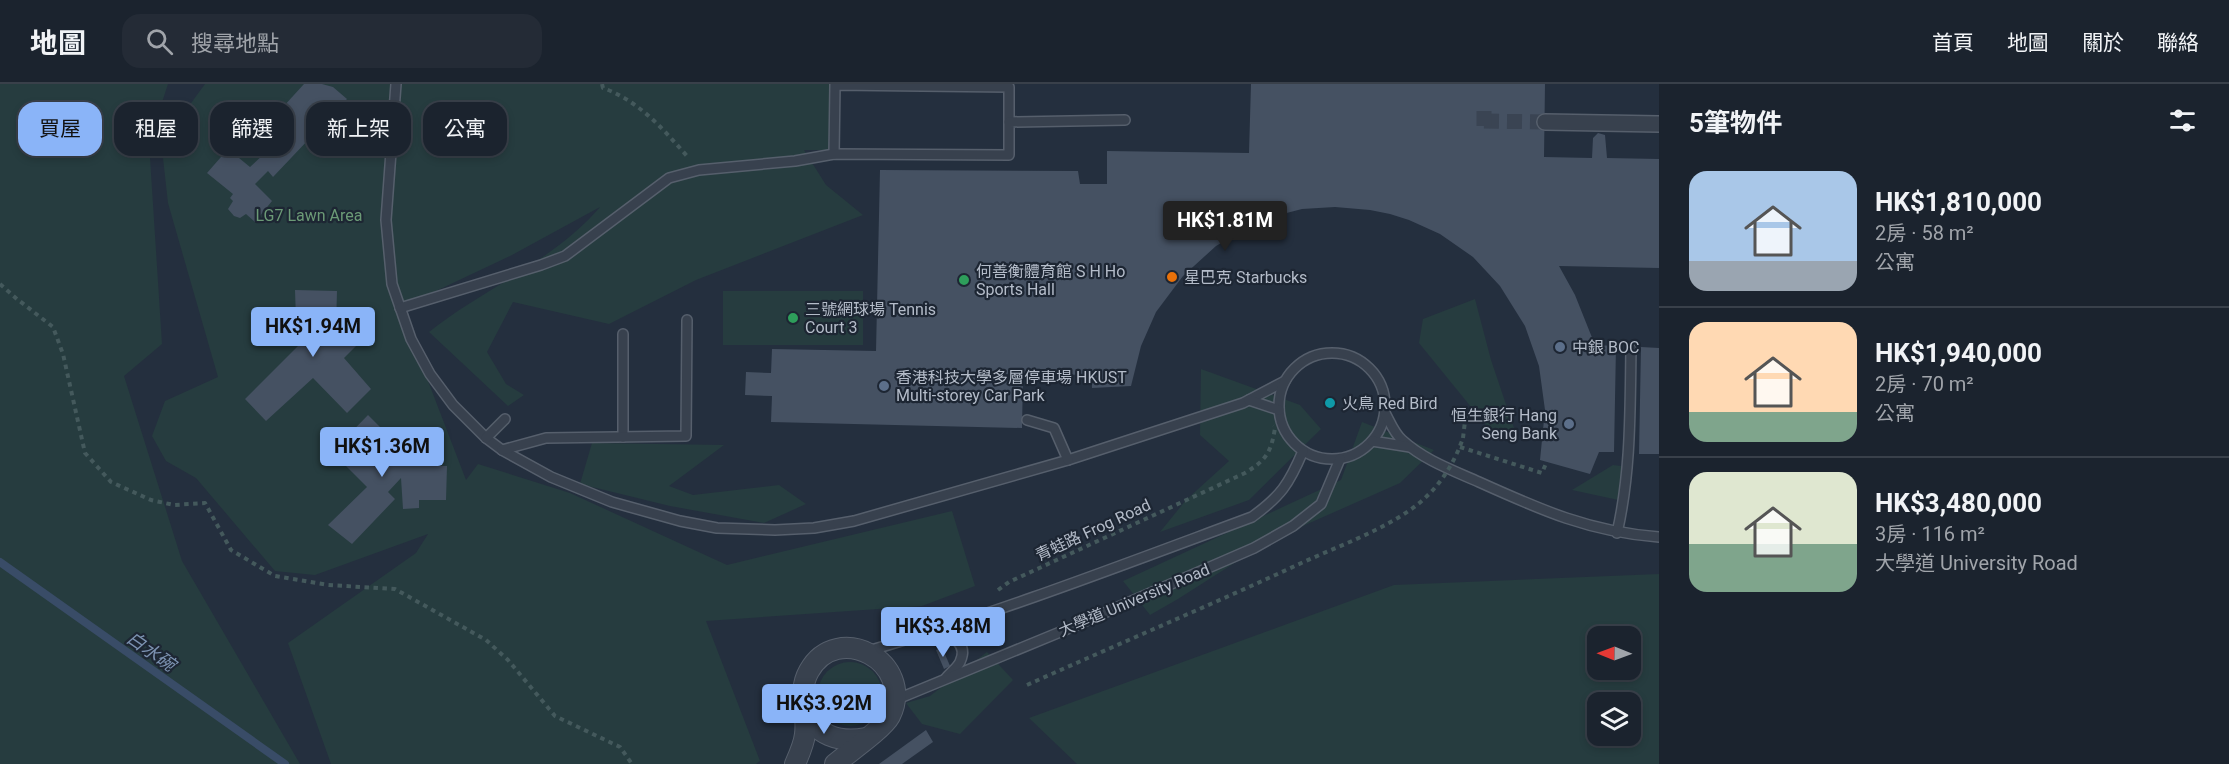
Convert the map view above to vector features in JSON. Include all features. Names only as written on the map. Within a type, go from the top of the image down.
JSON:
[{"type":"street","points":[[1545,122],[1659,124]]},
{"type":"street","name":"大學道 University Road","points":[[795,764],[805,734],[802,700],[804,683],[810,669],[821,657],[835,650],[852,648],[867,652]]},
{"type":"street","points":[[835,764],[880,729],[890,716],[894,700],[894,685],[889,671],[867,652]]},
{"type":"street","points":[[802,700],[807,716],[818,729],[832,738],[849,741],[866,738]]},
{"type":"lane","points":[[396,84],[386,220],[392,284],[411,339],[430,374],[453,405],[486,438],[502,450],[551,477],[612,502],[680,521],[717,528],[775,530],[814,528],[854,521],[1068,460],[1249,400],[1285,381]]},
{"type":"lane","points":[[400,308],[565,256],[669,178],[699,170],[795,161],[834,154],[1008,155],[1009,87],[835,85],[834,154]]},
{"type":"lane","points":[[1009,122],[1125,120]]},
{"type":"lane","points":[[502,450],[546,438],[686,436],[687,320]]},
{"type":"lane","points":[[623,334],[623,437]]},
{"type":"lane","points":[[1617,533],[1629,458],[1631,349]]},
{"type":"lane","points":[[1330,352],[1348,355],[1364,363],[1377,377],[1384,394],[1384,413],[1380,428],[1372,441],[1352,455],[1340,459],[1321,458],[1303,451],[1291,440],[1283,426],[1279,410],[1280,395],[1285,381],[1296,366],[1311,356],[1330,352]]},
{"type":"lane","points":[[1249,400],[1279,410]]},
{"type":"lane","points":[[1384,413],[1400,439],[1426,459],[1575,523],[1617,533],[1659,537]]},
{"type":"lane","points":[[486,438],[505,419]]},
{"type":"lane","points":[[1027,420],[1054,428],[1068,460]]},
{"type":"lane","points":[[1372,441],[1412,448]]},
{"type":"lane","name":"大學道 University Road","points":[[867,652],[931,633],[1059,589],[1252,517],[1273,502],[1287,485],[1303,451]]},
{"type":"lane","name":"大學道 University Road","points":[[894,700],[1254,548],[1293,526],[1321,504],[1340,459]]},
{"type":"lane","points":[[931,633],[950,635],[958,642],[961,651],[960,662],[945,680]]},
{"type":"path","points":[[602,84],[603,88],[615,92],[639,107],[660,126],[699,170]]},
{"type":"path","points":[[0,284],[53,327],[63,354],[85,453],[111,482],[152,500],[174,505],[205,503],[231,550],[275,576],[328,585],[396,589],[486,640],[508,660],[555,716],[621,747],[632,764]]},
{"type":"path","points":[[1027,685],[1384,525],[1410,510],[1434,490],[1452,465],[1460,447],[1466,413],[1509,415]]},
{"type":"path","name":"青蛙路 Frog Road","points":[[992,595],[1009,582],[1254,468],[1262,462],[1272,446],[1275,428],[1270,423]]},
{"type":"path","points":[[1460,447],[1542,473],[1547,461]]},
{"type":"green space","points":[[0,84],[168,84],[162,102],[114,102],[114,156],[150,156],[162,344],[124,376],[182,561],[300,764],[0,764]]},
{"type":"green space","name":"LG7 Lawn Area","points":[[205,84],[833,84],[832,150],[804,150],[826,185],[863,215],[696,280],[609,324],[513,302],[487,352],[506,384],[524,395],[508,406],[429,332],[450,316],[540,259],[582,226],[600,207],[512,255],[400,308],[466,480],[478,464],[570,493],[727,565],[952,511],[975,586],[922,606],[706,621],[760,761],[756,764],[331,764],[288,643],[416,553],[428,534],[315,575],[275,571],[196,478],[166,461],[152,436],[165,401],[218,377],[168,203],[163,158],[164,156],[198,156],[198,102],[192,102]]},
{"type":"green space","name":"三號網球場 Tennis Court 3","points":[[723,291],[863,291],[863,345],[723,345]]},
{"type":"green space","points":[[1475,299],[1491,360],[1515,431],[1493,434],[1419,343],[1423,319]]},
{"type":"green space","points":[[1201,369],[1300,405],[1321,429],[1249,500],[1160,532],[1186,500],[1229,461],[1200,435]]},
{"type":"green space","points":[[1362,422],[1434,450],[1400,483],[1269,541],[1150,615],[1123,581],[1341,480]]},
{"type":"green space","points":[[592,443],[724,445],[669,486],[693,495],[779,485],[806,504],[764,523],[670,506],[580,484]]},
{"type":"green space","points":[[1613,465],[1629,467],[1623,501],[1572,490]]},
{"type":"green space","points":[[1659,574],[1659,764],[1077,764],[1029,718],[1394,585]]},
{"type":"green space","points":[[987,652],[1013,680],[960,734],[922,724],[906,703],[930,696]]},
{"type":"green space","points":[[850,662],[868,668],[876,676],[882,694],[876,712],[868,720],[850,726],[832,720],[824,712],[818,694],[824,676],[832,668]]},
{"type":"building","points":[[304,84],[322,84],[333,87],[347,99],[344,102],[306,102],[306,142],[294,155],[294,102],[288,102]]},
{"type":"building","points":[[1251,84],[1545,84],[1544,157],[1592,158],[1593,138],[1598,133],[1605,135],[1607,158],[1659,159],[1659,268],[1559,266],[1575,295],[1595,345],[1616,346],[1614,452],[1599,452],[1590,474],[1540,460],[1545,410],[1539,366],[1525,326],[1500,286],[1473,257],[1440,234],[1390,214],[1335,207],[1302,209],[1275,216],[1249,227],[1216,246],[1183,276],[1156,312],[1141,346],[1131,386],[1092,388],[1092,375],[893,372],[1023,376],[1022,428],[771,422],[772,396],[745,395],[746,372],[771,373],[772,349],[876,351],[880,170],[1078,171],[1080,184],[1107,184],[1107,151],[1249,153]]},
{"type":"building","points":[[222,156],[237,156],[250,167],[262,156],[293,156],[273,177],[268,171],[255,184],[272,201],[255,222],[246,214],[240,218],[234,216],[228,209],[233,201],[230,198],[233,194],[207,173]]},
{"type":"building","points":[[295,290],[337,291],[336,328],[359,343],[344,358],[371,389],[347,413],[313,378],[266,421],[245,399],[299,345],[291,342],[290,321],[296,320]]},
{"type":"building","points":[[1641,347],[1659,348],[1659,454],[1639,454]]},
{"type":"building","points":[[368,415],[395,442],[402,435],[410,465],[447,466],[446,500],[419,500],[419,508],[403,509],[401,478],[388,492],[395,499],[352,544],[328,525],[367,487],[332,452]]},
{"type":"building","points":[[942,647],[950,666],[944,669],[936,650]]},
{"type":"building","points":[[926,730],[933,742],[902,764],[879,764]]},
{"type":"waterway","name":"白水碗","points":[[0,562],[285,764]]},
{"type":"tunnel","points":[[1484,103],[1484,126]]},
{"type":"tunnel","points":[[1484,121],[1545,122]]},
{"type":"place","name":"星巴克 Starbucks","points":[[1172,277]]},
{"type":"place","name":"何善衡體育館 S H Ho Sports Hall","points":[[964,280]]},
{"type":"place","name":"三號網球場 Tennis Court 3","points":[[793,318]]},
{"type":"place","name":"中銀 BOC","points":[[1560,347]]},
{"type":"place","name":"香港科技大學多層停車場 HKUST Multi-storey Car Park","points":[[884,386]]},
{"type":"place","name":"火鳥 Red Bird","points":[[1330,403]]},
{"type":"place","name":"恒生銀行 Hang Seng Bank","points":[[1569,424]]}]
